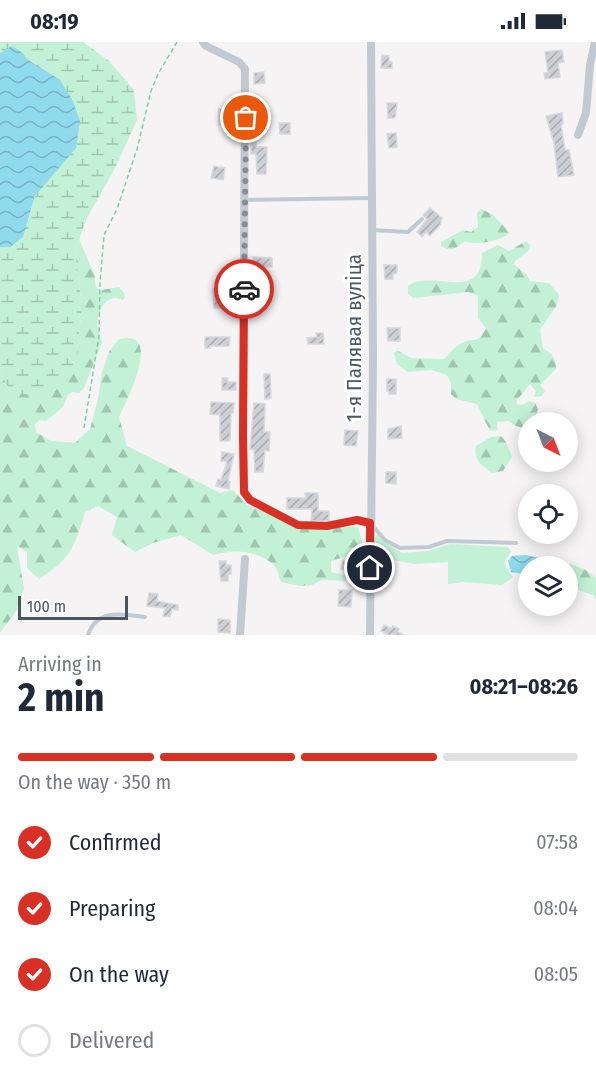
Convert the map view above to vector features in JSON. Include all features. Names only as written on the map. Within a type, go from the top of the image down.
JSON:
[{"type":"street","points":[[203,42],[206,46],[239,62],[245,69],[244,492]]},
{"type":"street","name":"1-я Палявая вуліца","points":[[370,635],[373,359],[371,42]]},
{"type":"street","points":[[578,135],[586,113],[590,65],[595,42]]},
{"type":"street","points":[[240,635],[245,560]]},
{"type":"lane","points":[[245,200],[371,198]]},
{"type":"lane","points":[[372,230],[408,232],[422,219]]},
{"type":"lane","points":[[244,492],[250,500],[298,525],[327,526],[357,520],[370,523],[385,540],[400,548],[429,547],[447,541],[516,543]]},
{"type":"lane","points":[[88,635],[92,624],[104,615],[145,617]]},
{"type":"path","points":[[84,428],[99,336],[104,236],[117,209],[137,149],[151,91],[177,42]]},
{"type":"green space","points":[[0,42],[83,42],[109,61],[134,90],[137,120],[114,170],[87,218],[75,250],[82,307],[77,354],[66,383],[38,395],[11,393],[0,372],[0,247],[10,247],[29,219],[35,196],[48,179],[37,64],[26,59],[23,53],[0,53]]},
{"type":"green space","points":[[481,209],[492,214],[510,233],[488,242],[465,241],[451,249],[441,246],[441,242],[463,230],[471,232],[478,227],[477,213]]},
{"type":"green space","points":[[79,239],[95,276],[97,288],[101,290],[119,287],[125,298],[108,300],[99,312],[97,325],[102,342],[84,388],[79,393],[72,392],[68,395],[63,407],[46,421],[39,420],[35,425],[36,432],[51,441],[75,443],[90,429],[102,372],[109,352],[119,339],[135,340],[140,347],[139,367],[119,417],[127,446],[220,493],[233,490],[247,505],[296,523],[358,527],[362,542],[362,556],[358,560],[344,557],[331,561],[331,572],[349,576],[345,581],[322,580],[312,585],[300,586],[281,582],[278,572],[266,559],[244,552],[213,555],[181,535],[153,543],[135,552],[112,535],[117,517],[98,506],[85,512],[78,534],[65,558],[39,579],[27,568],[27,552],[17,546],[24,589],[16,611],[0,633],[0,372],[11,393],[77,354],[82,307],[75,250]]},
{"type":"green space","points":[[526,241],[531,246],[514,264],[527,275],[530,281],[549,283],[559,295],[557,305],[540,330],[543,348],[553,356],[556,369],[540,385],[545,391],[542,396],[534,397],[536,391],[530,384],[517,400],[517,404],[522,405],[530,401],[536,404],[537,412],[518,412],[518,427],[508,421],[497,422],[498,430],[490,431],[477,404],[456,399],[451,394],[451,383],[447,375],[432,370],[408,372],[397,364],[394,353],[397,350],[411,358],[444,359],[460,344],[480,337],[486,328],[478,318],[478,296],[468,292],[414,298],[408,294],[408,286],[430,281],[465,282],[474,278],[480,269],[482,253],[498,245],[509,251]]},
{"type":"green space","points":[[501,436],[512,457],[503,471],[492,473],[479,461],[475,451],[476,446],[491,437]]},
{"type":"green space","points":[[377,534],[402,553],[428,551],[450,544],[508,547],[511,552],[505,560],[506,567],[513,577],[502,585],[464,582],[448,584],[448,562],[415,564],[383,558],[373,544]]},
{"type":"green space","points":[[578,567],[596,578],[596,599],[593,595],[578,590]]},
{"type":"water","points":[[12,46],[23,53],[27,59],[60,80],[73,101],[80,121],[76,148],[35,196],[23,237],[10,247],[0,247],[0,53]]},
{"type":"water","points":[[526,555],[530,556],[518,556],[518,573],[511,572],[508,561],[512,556]]},
{"type":"building","points":[[562,50],[564,62],[558,63],[560,77],[545,79],[544,73],[548,73],[545,52]]},
{"type":"building","points":[[382,55],[389,56],[392,68],[381,68]]},
{"type":"building","points":[[264,72],[265,83],[254,84],[254,73]]},
{"type":"building","points":[[387,103],[397,103],[395,118],[388,118]]},
{"type":"building","points":[[230,108],[230,119],[239,119],[239,125],[219,125],[219,109]]},
{"type":"building","points":[[562,113],[563,124],[561,124],[565,150],[569,150],[574,175],[558,177],[554,143],[546,116]]},
{"type":"building","points":[[279,123],[290,123],[290,134],[280,134]]},
{"type":"building","points":[[396,133],[397,147],[389,148],[387,134]]},
{"type":"building","points":[[251,143],[256,143],[256,147],[267,147],[266,174],[257,174],[256,154],[251,154]]},
{"type":"building","points":[[214,166],[225,168],[223,180],[211,178]]},
{"type":"building","points":[[430,208],[442,218],[440,225],[430,236],[426,232],[422,237],[417,232],[427,219],[423,215]]},
{"type":"building","points":[[253,257],[272,258],[272,267],[253,267]]},
{"type":"building","points":[[384,265],[397,265],[397,273],[393,274],[393,279],[385,279]]},
{"type":"building","points":[[213,289],[224,289],[225,308],[214,308]]},
{"type":"building","points":[[387,328],[400,328],[400,341],[388,341]]},
{"type":"building","points":[[316,333],[323,333],[324,344],[308,344],[307,338],[317,337]]},
{"type":"building","points":[[205,337],[230,337],[229,346],[205,348]]},
{"type":"building","points":[[264,374],[270,374],[271,398],[265,399]]},
{"type":"building","points":[[222,378],[228,378],[227,382],[236,382],[236,390],[222,390]]},
{"type":"building","points":[[387,379],[396,379],[396,394],[389,394],[387,391]]},
{"type":"building","points":[[211,402],[234,403],[233,413],[231,413],[230,440],[228,441],[220,441],[220,415],[210,414]]},
{"type":"building","points":[[254,403],[265,404],[264,432],[270,432],[269,451],[265,450],[263,472],[255,472],[254,450],[250,449]]},
{"type":"building","points":[[401,426],[402,438],[388,439],[388,429]]},
{"type":"building","points":[[345,430],[358,431],[356,446],[344,445]]},
{"type":"building","points":[[222,452],[234,454],[228,481],[230,482],[229,489],[216,486],[218,479],[221,480],[227,462],[221,461]]},
{"type":"building","points":[[386,472],[396,472],[396,484],[386,483]]},
{"type":"building","points":[[305,493],[318,493],[318,511],[329,511],[329,521],[311,521],[312,509],[287,509],[287,498],[306,498]]},
{"type":"building","points":[[343,560],[356,565],[355,572],[341,569]]},
{"type":"building","points":[[219,561],[226,561],[226,565],[231,565],[228,581],[221,581]]},
{"type":"building","points":[[339,590],[352,590],[351,607],[338,606]]},
{"type":"building","points":[[149,593],[158,594],[157,601],[178,605],[178,610],[172,609],[170,617],[163,616],[165,608],[147,606]]},
{"type":"building","points":[[218,619],[230,620],[230,633],[218,632]]},
{"type":"building","points":[[384,625],[392,629],[393,626],[399,629],[398,632],[404,635],[388,635],[381,631]]},
{"type":"way so far","points":[[244,289],[246,118]]},
{"type":"route","points":[[244,289],[244,492],[250,500],[298,525],[327,526],[357,520],[370,523],[370,568]]}]
